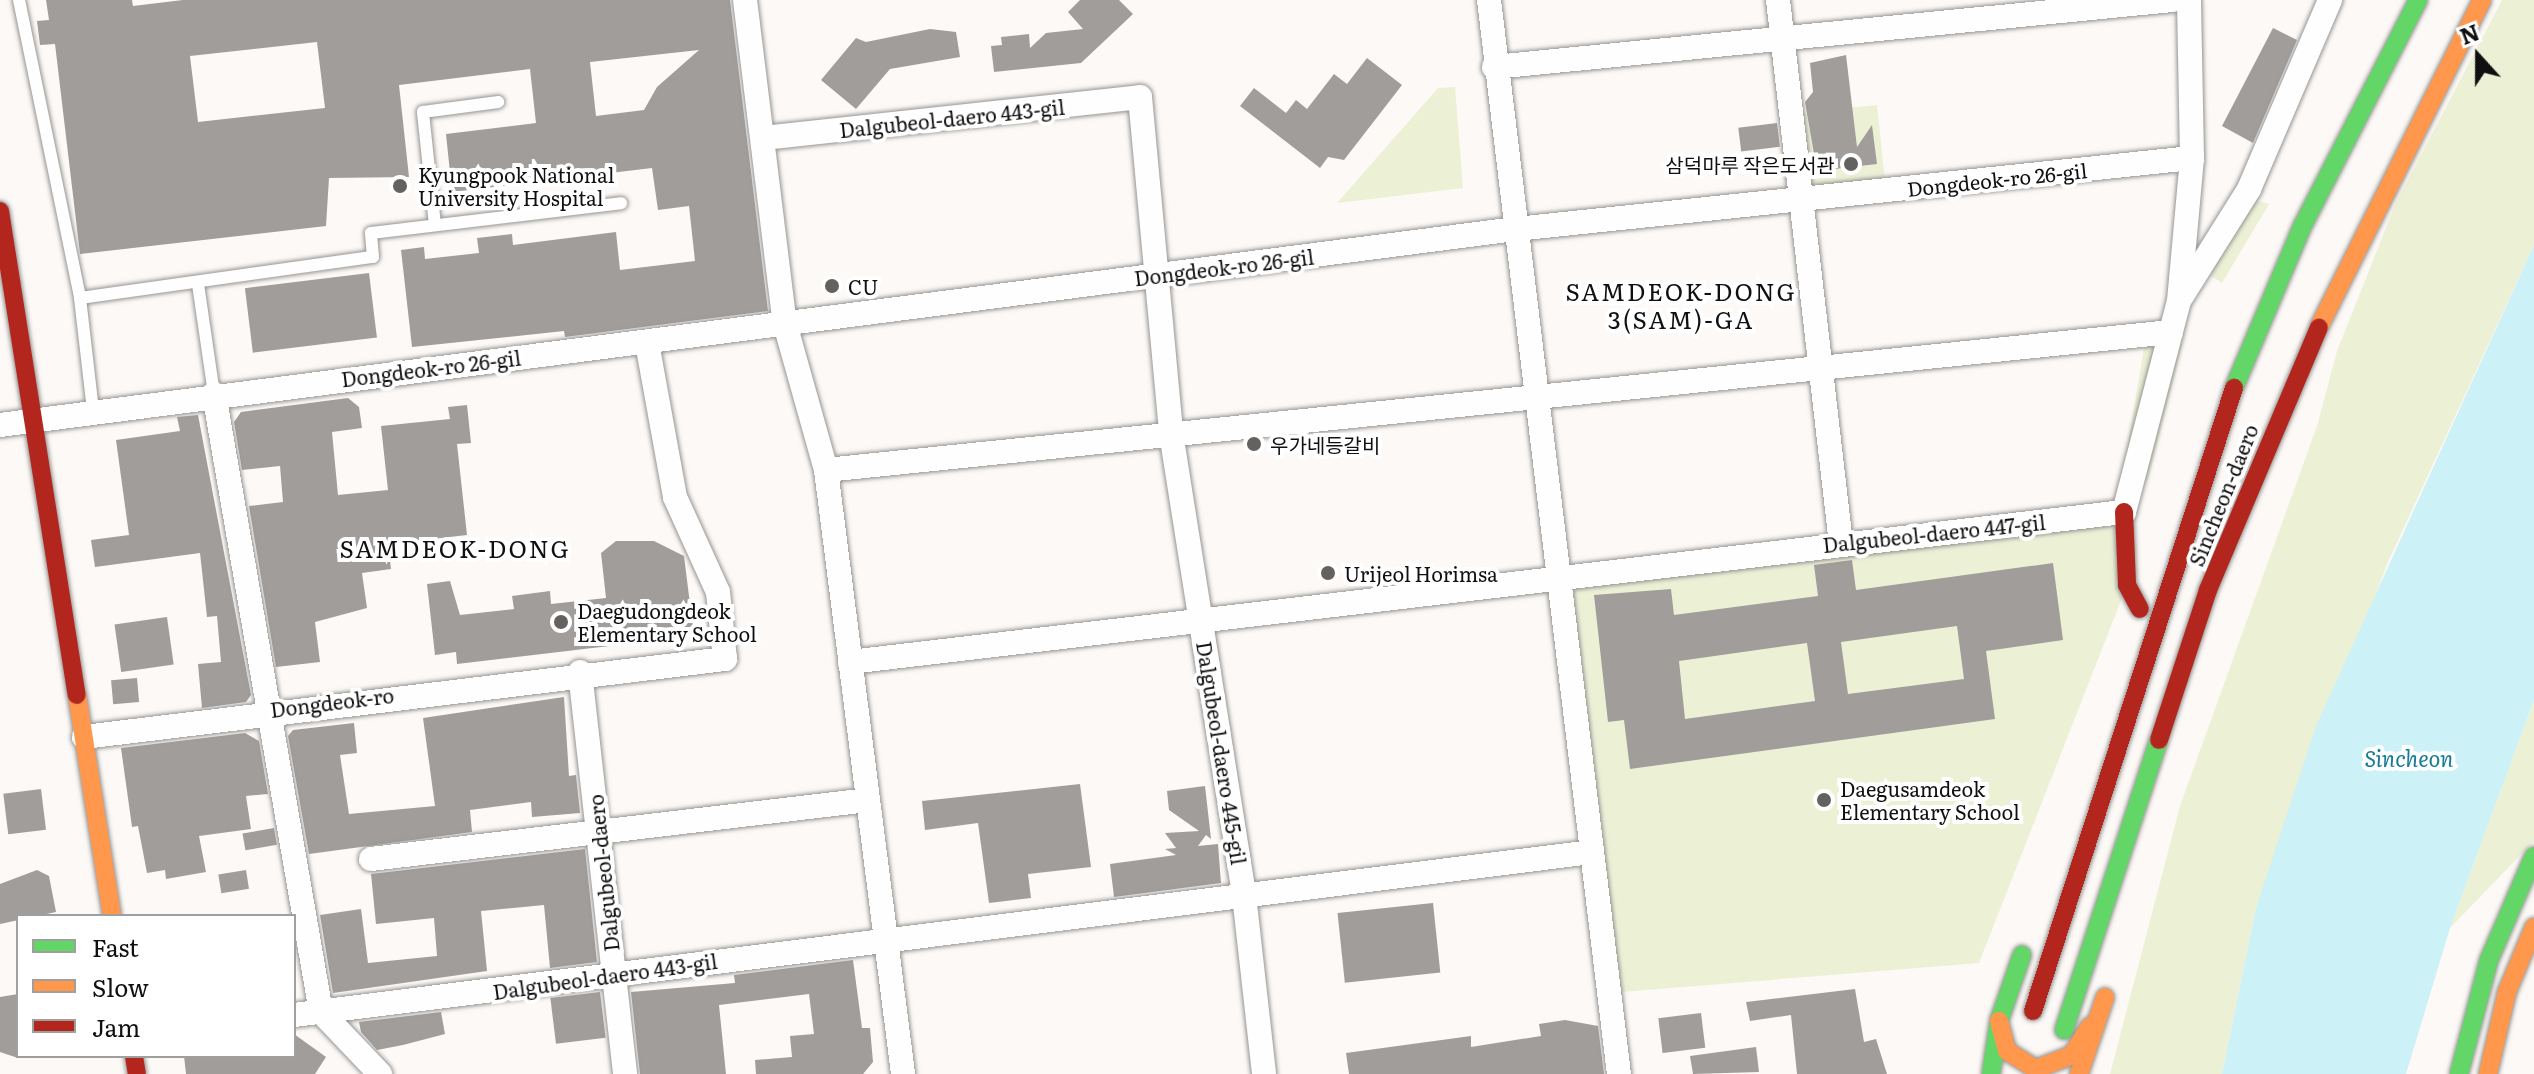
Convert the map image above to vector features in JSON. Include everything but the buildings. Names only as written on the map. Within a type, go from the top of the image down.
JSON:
[{"type":"main road","name":"Sincheon-daero","points":[[2033,1011],[2220,420],[2302,227],[2418,0]]},
{"type":"main road","name":"Sincheon-daero","points":[[2064,1030],[2208,590],[2289,392],[2384,186],[2482,0]]},
{"type":"main road","points":[[1,221],[112,914]]},
{"type":"main road","points":[[2253,535],[2289,392]]},
{"type":"main road","points":[[2124,512],[2127,585],[2138,617],[2220,420]]},
{"type":"main road","points":[[2459,1074],[2489,960],[2534,856]]},
{"type":"main road","points":[[2488,1074],[2507,992],[2534,927]]},
{"type":"main road","points":[[1974,1074],[1999,1021],[2029,932]]},
{"type":"main road","points":[[2079,1074],[2109,983]]},
{"type":"main road","points":[[2507,992],[2534,989]]},
{"type":"main road","points":[[1999,1021],[2007,1051],[2036,1069],[2072,1055],[2099,1014]]},
{"type":"main road","points":[[1991,1074],[1999,1021]]},
{"type":"street","points":[[745,0],[785,324],[826,470],[888,937],[903,1074]]},
{"type":"street","points":[[1489,0],[1494,67],[1619,1074]]},
{"type":"street","points":[[1778,0],[1841,544]]},
{"type":"street","points":[[1494,67],[2172,0]]},
{"type":"street","points":[[2124,512],[2179,301],[2192,158],[2189,0]]},
{"type":"street","points":[[2179,301],[2249,189],[2330,0]]},
{"type":"street","name":"Dalgubeol-daero 443-gil","points":[[764,138],[1140,97]]},
{"type":"street","name":"Dalgubeol-daero 445-gil","points":[[1140,97],[1154,277],[1171,433],[1244,895],[1264,1074]]},
{"type":"street","name":"Dongdeok-ro 26-gil","points":[[33,420],[214,394],[647,343],[1516,229],[2192,158]]},
{"type":"street","points":[[826,470],[1820,364],[2171,332]]},
{"type":"street","name":"Dongdeok-ro","points":[[84,737],[270,710],[580,672],[725,659],[718,592],[675,497],[647,343]]},
{"type":"street","points":[[214,394],[321,1012],[380,1074]]},
{"type":"street","points":[[0,425],[33,420]]},
{"type":"street","name":"Dalgubeol-daero 447-gil","points":[[850,662],[1200,618],[2124,512]]},
{"type":"street","name":"Dalgubeol-daero","points":[[580,672],[625,1074]]},
{"type":"street","points":[[371,859],[868,800]]},
{"type":"street","name":"Dalgubeol-daero 443-gil","points":[[321,1012],[614,977],[888,937],[1592,852]]},
{"type":"street","points":[[296,1015],[321,1012]]},
{"type":"lane","points":[[19,0],[80,298],[93,411]]},
{"type":"lane","points":[[435,225],[423,112],[498,102]]},
{"type":"lane","points":[[80,298],[198,284],[373,257],[371,233],[621,203]]},
{"type":"lane","points":[[198,284],[214,394]]},
{"type":"green space","points":[[2502,0],[2534,0],[2534,245],[2388,562],[2256,908],[2222,1074],[2110,1074],[2180,806],[2317,426],[2337,351],[2395,205]]},
{"type":"green space","points":[[1455,87],[1463,188],[1337,203],[1438,88]]},
{"type":"green space","points":[[1877,105],[1886,190],[1800,199],[1791,114]]},
{"type":"green space","points":[[2233,194],[2269,204],[2222,283],[2211,276]]},
{"type":"green space","points":[[2145,342],[2183,342],[2148,480],[2121,485]]},
{"type":"green space","points":[[2124,512],[2127,585],[1979,963],[1609,993],[1558,576]]},
{"type":"green space","points":[[2534,700],[2534,841],[2450,928]]},
{"type":"water","name":"Sincheon","points":[[2534,245],[2534,700],[2450,928],[2406,1074],[2222,1074],[2256,908],[2316,726]]},
{"type":"traffic: fast","points":[[2234,388],[2302,227],[2418,0]]},
{"type":"traffic: fast","points":[[2064,1030],[2159,740]]},
{"type":"traffic: fast","points":[[2459,1074],[2489,960],[2534,856]]},
{"type":"traffic: fast","points":[[1991,1074],[1999,1021],[2022,955]]},
{"type":"traffic: slow","points":[[2319,327],[2482,0]]},
{"type":"traffic: slow","points":[[77,695],[112,914]]},
{"type":"traffic: slow","points":[[2488,1074],[2507,992],[2534,927]]},
{"type":"traffic: slow","points":[[2079,1074],[2105,997]]},
{"type":"traffic: slow","points":[[1999,1021],[2007,1051],[2036,1069],[2072,1055],[2090,1026]]},
{"type":"traffic: jam","points":[[0,211],[77,695]]},
{"type":"traffic: jam","points":[[2159,740],[2208,590],[2319,327]]},
{"type":"traffic: jam","points":[[2033,1011],[2234,388]]},
{"type":"traffic: jam","points":[[2124,512],[2127,585],[2140,609]]},
{"type":"traffic: jam","points":[[134,1058],[137,1074]]},
{"type":"place","name":"삼덕마루 작은도서관","points":[[1851,164]]},
{"type":"place","name":"Kyungpook National University Hospital","points":[[400,186]]},
{"type":"place","name":"CU","points":[[832,286]]},
{"type":"place","name":"우가네등갈비","points":[[1254,444]]},
{"type":"place","name":"Urijeol Horimsa","points":[[1328,573]]},
{"type":"place","name":"Daegudongdeok Elementary School","points":[[561,622]]},
{"type":"place","name":"Daegusamdeok Elementary School","points":[[1824,800]]},
{"type":"district","name":"SAMDEOK-DONG 3(SAM)-GA","points":[[1681,305]]},
{"type":"district","name":"SAMDEOK-DONG","points":[[455,548]]}]
